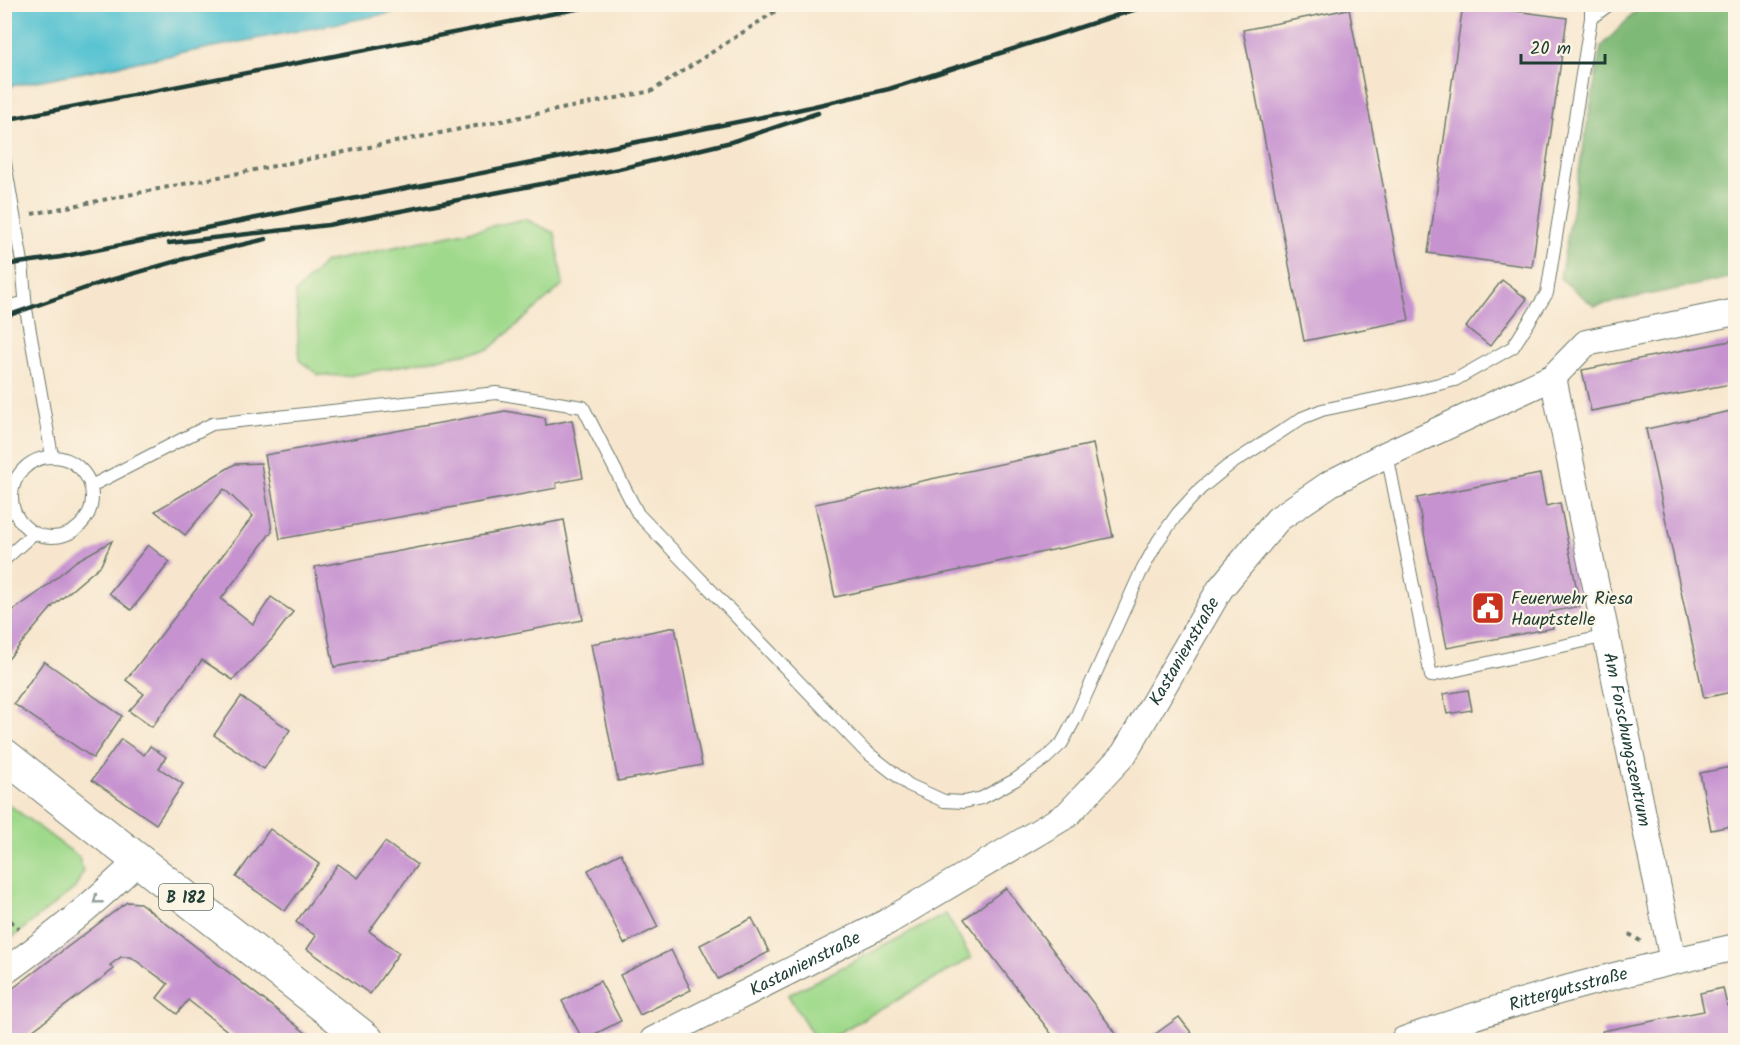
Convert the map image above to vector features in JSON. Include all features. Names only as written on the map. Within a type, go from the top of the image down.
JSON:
[{"type":"main road","name":"B 182","points":[[4,754],[367,1041]]},
{"type":"street","name":"Kastanienstraße","points":[[653,1041],[887,922],[1067,815],[1124,754],[1221,589],[1278,519],[1331,483],[1387,454],[1553,377],[1586,344],[1736,312]]},
{"type":"street","name":"Am Forschungszentrum","points":[[1553,377],[1673,961]]},
{"type":"street","points":[[4,972],[105,894],[139,860]]},
{"type":"street","name":"Rittergutsstraße","points":[[1404,1041],[1460,1020],[1552,992],[1736,947]]},
{"type":"lane","points":[[91,486],[212,424],[496,393],[583,407],[638,514],[864,750],[909,784],[944,801],[964,802],[982,798],[1015,780],[1046,758],[1062,743],[1076,717],[1140,574],[1158,541],[1178,513],[1210,481],[1228,466],[1302,418],[1322,410],[1455,380],[1513,347],[1547,293],[1591,18],[1591,4]]},
{"type":"lane","points":[[1591,18],[1610,4]]},
{"type":"lane","points":[[4,158],[22,262],[25,303],[52,456]]},
{"type":"lane","points":[[4,308],[25,303]]},
{"type":"lane","points":[[1387,454],[1431,676],[1606,636]]},
{"type":"lane","points":[[52,456],[65,458],[76,464],[86,474],[91,486],[93,499],[90,512],[82,524],[72,532],[60,537],[46,537],[22,525],[15,514],[11,500],[12,487],[17,475],[38,458],[52,456]]},
{"type":"lane","points":[[4,560],[34,533]]},
{"type":"path","points":[[15,218],[652,91],[782,7],[793,4]]},
{"type":"green space","points":[[1642,5],[1735,5],[1735,277],[1594,306],[1560,278],[1601,47]]},
{"type":"green space","points":[[525,219],[555,233],[563,285],[489,349],[348,376],[319,375],[299,360],[296,292],[325,262]]},
{"type":"green space","points":[[4,801],[79,857],[83,872],[75,888],[5,943]]},
{"type":"green space","points":[[946,914],[971,958],[826,1040],[816,1040],[788,995]]},
{"type":"water","points":[[5,4],[433,4],[433,5],[5,87]]},
{"type":"building","points":[[1463,4],[1567,18],[1532,267],[1428,253]]},
{"type":"building","points":[[1349,9],[1409,320],[1304,341],[1243,30]]},
{"type":"building","points":[[1502,280],[1527,299],[1490,346],[1466,327]]},
{"type":"building","points":[[1736,340],[1736,383],[1591,411],[1582,370]]},
{"type":"building","points":[[1736,410],[1736,691],[1704,698],[1646,429]]},
{"type":"building","points":[[505,411],[545,418],[546,425],[572,420],[583,478],[556,483],[557,488],[280,539],[265,455]]},
{"type":"building","points":[[1093,444],[1113,537],[835,597],[815,504]]},
{"type":"building","points":[[261,463],[272,531],[221,599],[253,624],[271,597],[293,612],[272,639],[233,680],[202,660],[152,727],[129,711],[144,694],[126,680],[253,516],[224,489],[185,535],[155,511],[235,464]]},
{"type":"building","points":[[1540,474],[1546,506],[1560,503],[1580,606],[1550,612],[1553,628],[1447,648],[1417,498]]},
{"type":"building","points":[[564,520],[583,620],[334,667],[315,567]]},
{"type":"building","points":[[112,541],[101,565],[54,605],[4,664],[4,617],[76,561]]},
{"type":"building","points":[[148,545],[170,562],[131,610],[109,593]]},
{"type":"building","points":[[675,627],[702,765],[618,781],[591,644]]},
{"type":"building","points":[[44,661],[122,716],[93,758],[14,704]]},
{"type":"building","points":[[1468,690],[1472,710],[1447,714],[1443,694]]},
{"type":"building","points":[[241,697],[290,730],[264,769],[214,735]]},
{"type":"building","points":[[121,739],[144,755],[150,746],[166,757],[159,768],[183,784],[156,824],[92,780]]},
{"type":"building","points":[[1736,766],[1736,825],[1711,830],[1700,773]]},
{"type":"building","points":[[270,829],[319,864],[285,911],[236,877]]},
{"type":"building","points":[[385,842],[417,865],[369,931],[399,953],[370,994],[307,949],[316,936],[296,922],[338,864],[358,878]]},
{"type":"building","points":[[621,853],[658,927],[624,944],[588,870]]},
{"type":"building","points":[[1006,888],[1121,1040],[1056,1040],[964,919]]},
{"type":"building","points":[[127,902],[140,903],[315,1040],[239,1040],[188,1000],[177,1014],[157,998],[168,984],[131,957],[121,957],[110,965],[114,969],[20,1040],[4,1040],[4,995]]},
{"type":"building","points":[[752,918],[769,952],[718,979],[700,945]]},
{"type":"building","points":[[671,950],[691,990],[640,1015],[620,975]]},
{"type":"building","points":[[600,981],[621,1021],[583,1040],[562,1001]]},
{"type":"building","points":[[1723,988],[1727,1006],[1736,1005],[1736,1040],[1604,1040],[1602,1031],[1704,1011],[1700,993]]},
{"type":"building","points":[[1179,1017],[1197,1040],[1147,1040]]},
{"type":"railway","points":[[4,120],[602,4]]},
{"type":"railway","points":[[4,265],[61,257],[797,110],[889,89],[1152,4]]},
{"type":"railway","points":[[169,243],[328,225],[619,169],[731,142],[818,113]]},
{"type":"railway","points":[[4,317],[97,284],[198,255],[266,239]]},
{"type":"place","name":"Feuerwehr Riesa Hauptstelle","points":[[1488,608]]}]
